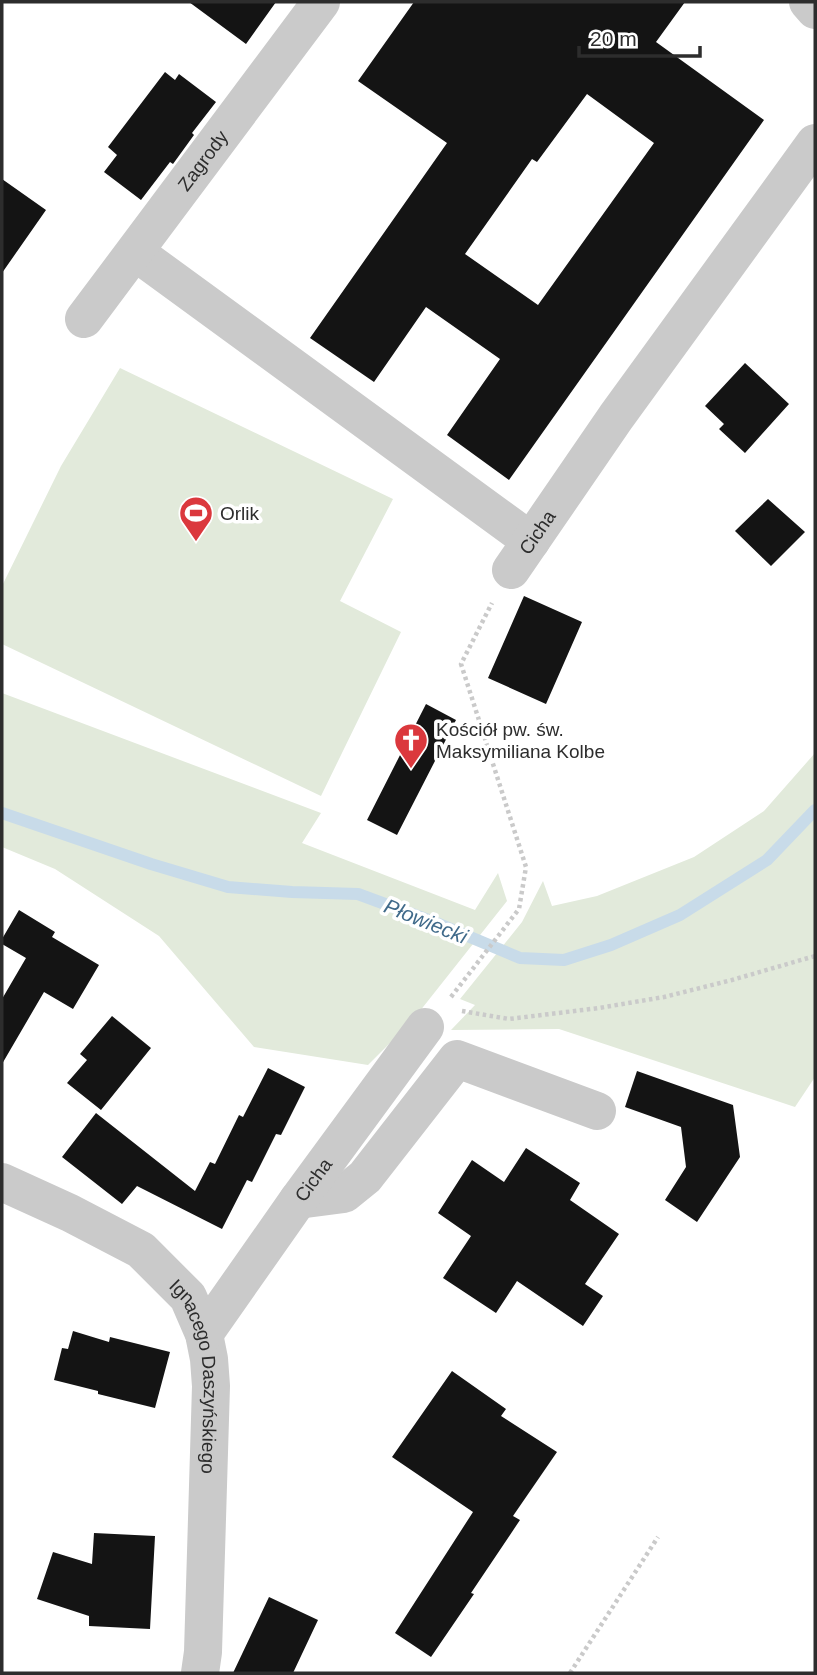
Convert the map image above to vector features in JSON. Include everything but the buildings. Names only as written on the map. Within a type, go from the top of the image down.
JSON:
[{"type":"street","name":"Zagrody","points":[[84,319],[321,2]]},
{"type":"street","points":[[808,2],[815,10]]},
{"type":"street","name":"Cicha","points":[[521,556],[616,417],[815,143]]},
{"type":"street","points":[[135,252],[521,556]]},
{"type":"street","name":"Cicha","points":[[204,1334],[298,1200],[440,1018]]},
{"type":"street","points":[[298,1200],[344,1194],[365,1177],[457,1059],[597,1111]]},
{"type":"street","name":"Ignacego Daszyńskiego","points":[[2,1182],[141,1250],[188,1297],[204,1334],[211,1386],[200,1673]]},
{"type":"path","name":"Cicha","points":[[476,966],[519,909],[526,867],[461,664],[480,624],[521,556]]},
{"type":"path","points":[[440,1018],[465,1013],[509,1019],[599,1008],[664,997],[815,956]]},
{"type":"path","points":[[570,1673],[658,1537]]},
{"type":"green space","name":"Orlik","points":[[120,368],[393,499],[340,601],[401,632],[321,796],[2,644],[2,586],[61,466]]},
{"type":"green space","points":[[2,693],[321,813],[302,843],[475,910],[498,873],[507,901],[412,1021],[368,1065],[254,1047],[159,936],[55,869],[2,847]]},
{"type":"green space","points":[[815,753],[815,1077],[795,1107],[559,1029],[451,1030],[475,1005],[460,999],[522,922],[543,881],[552,906],[597,896],[694,857],[764,811]]},
{"type":"waterway","name":"Płowiecki","points":[[2,813],[151,864],[228,887],[358,894],[520,958],[564,960],[611,945],[680,915],[767,860],[815,810]]},
{"type":"place","name":"Orlik","points":[[196,543]]},
{"type":"place","name":"Kościół pw. św. Maksymiliana Kolbe","points":[[411,770]]}]
